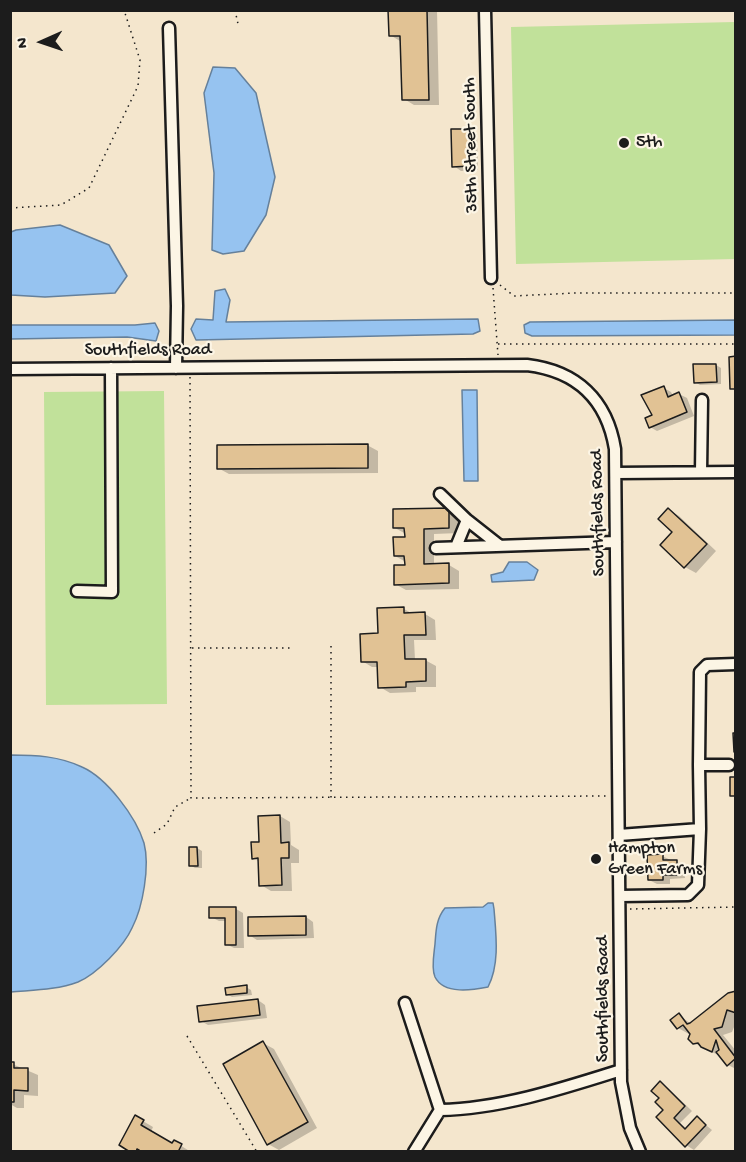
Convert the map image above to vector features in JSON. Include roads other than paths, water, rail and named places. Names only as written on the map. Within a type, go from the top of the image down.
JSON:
[{"type":"street","name":"35th Street South","points":[[485,10],[491,278]]},
{"type":"street","points":[[169,28],[177,306],[176,368]]},
{"type":"street","name":"Southfields Road","points":[[10,369],[497,364],[542,367],[556,371],[581,385],[592,396],[608,420],[615,449],[621,1070],[624,1105],[640,1152]]},
{"type":"street","points":[[77,591],[112,592],[111,368]]},
{"type":"street","points":[[701,472],[702,400]]},
{"type":"street","points":[[616,473],[735,472]]},
{"type":"street","points":[[440,494],[467,520],[500,546]]},
{"type":"street","points":[[456,547],[467,520]]},
{"type":"street","points":[[436,548],[616,542]]},
{"type":"street","points":[[620,896],[688,895],[698,885],[700,672],[707,665],[735,664]]},
{"type":"street","points":[[699,765],[729,765]]},
{"type":"street","points":[[619,835],[700,829]]},
{"type":"street","points":[[405,1004],[440,1110]]},
{"type":"street","points":[[440,1110],[470,1108],[506,1101],[621,1070]]},
{"type":"street","points":[[414,1152],[440,1110]]},
{"type":"water","points":[[213,67],[235,68],[256,93],[275,177],[266,215],[244,251],[223,254],[212,250],[214,173],[204,93]]},
{"type":"water","points":[[60,225],[109,245],[127,276],[115,293],[45,297],[11,295],[11,232]]},
{"type":"water","points":[[225,289],[230,300],[226,322],[478,319],[480,331],[473,334],[196,340],[191,329],[196,319],[213,320],[215,291]]},
{"type":"water","points":[[735,320],[735,335],[532,336],[525,333],[524,325],[530,322]]},
{"type":"water","points":[[155,323],[159,331],[156,341],[127,337],[11,339],[11,325]]},
{"type":"water","points":[[462,390],[477,390],[478,481],[464,481]]},
{"type":"water","points":[[509,562],[527,562],[538,570],[534,580],[492,582],[491,575],[503,572]]},
{"type":"water","points":[[11,755],[56,758],[92,772],[127,810],[140,833],[146,852],[144,886],[136,919],[128,935],[109,959],[93,973],[78,982],[62,987],[11,992]]},
{"type":"water","points":[[488,903],[493,903],[496,949],[494,969],[488,987],[459,990],[445,987],[435,977],[433,969],[436,930],[440,916],[445,908],[483,907]]},
{"type":"place","name":"5th","points":[[624,143]]},
{"type":"place","name":"Hampton Green Farms","points":[[596,859]]}]
